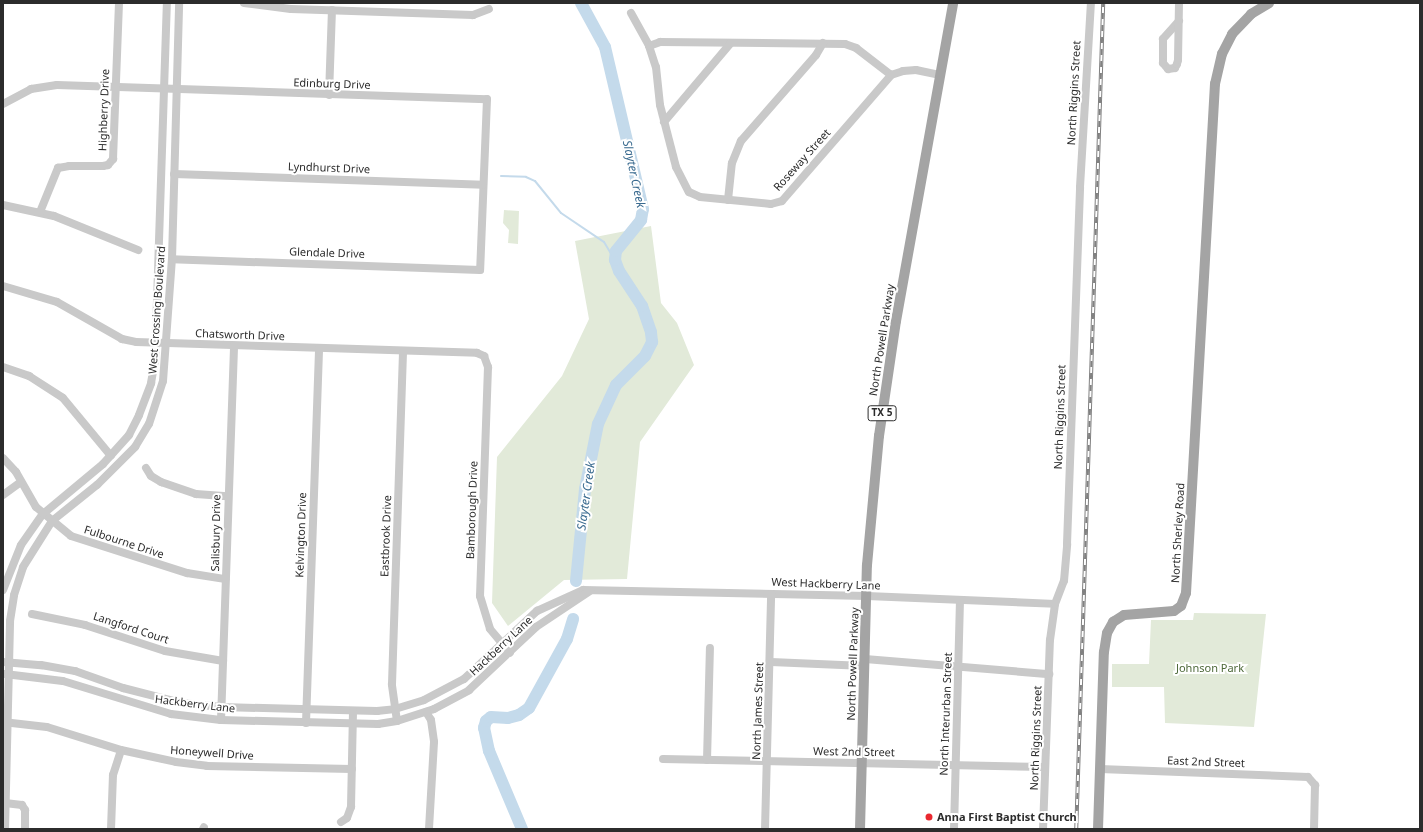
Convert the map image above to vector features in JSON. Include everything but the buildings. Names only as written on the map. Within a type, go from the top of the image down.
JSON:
[{"type":"main road","name":"North Powell Parkway","points":[[860,829],[863,763],[867,558],[882,409],[953,3]]},
{"type":"main road","name":"North Sherley Road","points":[[1098,829],[1105,646],[1110,626],[1124,615],[1174,611],[1181,606],[1186,593],[1216,78],[1222,54],[1232,34],[1251,14],[1268,3]]},
{"type":"street","name":"Highberry Drive","points":[[40,212],[58,168],[69,166],[103,166],[111,162],[116,87],[119,3]]},
{"type":"street","name":"West Crossing Boulevard","points":[[3,590],[21,545],[43,514],[111,456],[129,435],[144,402],[153,372],[165,89],[167,3]]},
{"type":"street","name":"West Crossing Boulevard","points":[[5,829],[6,662],[14,595],[22,568],[33,547],[52,521],[120,465],[142,436],[157,405],[164,381],[172,259],[179,3]]},
{"type":"street","points":[[244,3],[291,9],[476,15],[489,9]]},
{"type":"street","name":"North Riggins Street","points":[[1043,829],[1049,674],[1055,604],[1064,581],[1067,544],[1080,187],[1091,3]]},
{"type":"street","points":[[1179,21],[1163,38],[1163,63],[1168,69],[1175,68],[1177,64],[1180,3]]},
{"type":"street","points":[[329,95],[332,10]]},
{"type":"street","name":"Roseway Street","points":[[631,13],[649,46],[656,67],[664,122],[676,167],[689,192],[700,197],[771,204],[782,200],[891,75]]},
{"type":"street","points":[[649,46],[660,42],[730,44],[845,44],[856,48],[891,75],[903,70],[916,70],[940,75]]},
{"type":"street","points":[[728,200],[732,164],[741,141],[816,55],[823,43]]},
{"type":"street","points":[[664,122],[730,44]]},
{"type":"street","name":"Edinburg Drive","points":[[3,102],[40,87],[116,87],[486,99],[483,185]]},
{"type":"street","name":"Lyndhurst Drive","points":[[174,174],[483,185]]},
{"type":"street","name":"Glendale Drive","points":[[172,259],[480,270],[483,185]]},
{"type":"street","points":[[3,205],[40,212],[88,228],[128,248],[138,250]]},
{"type":"street","name":"Chatsworth Drive","points":[[3,286],[57,302],[122,339],[155,344],[478,353],[487,359]]},
{"type":"street","name":"Salisbury Drive","points":[[221,720],[226,579],[227,496],[234,346]]},
{"type":"street","name":"Kelvington Drive","points":[[306,723],[318,349]]},
{"type":"street","name":"Eastbrook Drive","points":[[397,721],[392,684],[403,351]]},
{"type":"street","name":"Bamborough Drive","points":[[487,359],[480,596],[490,629],[510,653]]},
{"type":"street","points":[[3,367],[30,376],[63,398],[111,456]]},
{"type":"street","name":"Fulbourne Drive","points":[[3,458],[43,514],[71,536],[187,573],[226,579]]},
{"type":"street","points":[[146,468],[151,476],[161,482],[196,494],[227,496]]},
{"type":"street","points":[[3,495],[21,482]]},
{"type":"street","name":"West Hackberry Lane","points":[[597,590],[867,596],[1055,604]]},
{"type":"street","name":"Hackberry Lane","points":[[6,662],[75,671],[152,697],[221,707],[353,711],[395,709],[424,700],[464,679],[524,622],[553,602],[578,591],[597,590]]},
{"type":"street","name":"Hackberry Lane","points":[[6,674],[62,681],[171,714],[221,720],[306,723],[353,724],[397,721],[426,712],[469,690],[541,623],[587,593],[597,590]]},
{"type":"street","name":"North James Street","points":[[765,829],[771,594]]},
{"type":"street","name":"North Interurban Street","points":[[954,829],[960,669],[960,600]]},
{"type":"street","name":"Langford Court","points":[[32,614],[85,625],[165,652],[223,661]]},
{"type":"street","points":[[707,760],[710,648]]},
{"type":"street","points":[[770,662],[865,662],[1049,674]]},
{"type":"street","points":[[341,822],[347,818],[351,807],[353,711]]},
{"type":"street","points":[[426,712],[431,720],[434,742],[429,829]]},
{"type":"street","name":"Honeywell Drive","points":[[5,722],[47,727],[150,758],[207,766],[352,769]]},
{"type":"street","points":[[111,829],[114,775],[121,750]]},
{"type":"street","name":"West 2nd Street","points":[[663,759],[1045,767]]},
{"type":"street","name":"East 2nd Street","points":[[1100,769],[1298,775],[1311,778],[1315,792],[1314,829]]},
{"type":"street","points":[[6,803],[22,805],[25,810],[25,829]]},
{"type":"green space","points":[[504,210],[519,211],[518,244],[508,243],[509,230],[503,223]]},
{"type":"green space","points":[[651,226],[661,303],[677,323],[694,365],[640,442],[627,579],[564,580],[508,626],[492,603],[497,457],[562,376],[589,319],[575,241]]},
{"type":"green space","name":"Johnson Park","points":[[1194,613],[1266,614],[1254,727],[1165,723],[1164,687],[1112,687],[1112,664],[1149,664],[1151,620],[1193,620]]},
{"type":"waterway","name":"Slayter Creek","points":[[577,3],[582,4]]},
{"type":"waterway","name":"Slayter Creek","points":[[576,581],[585,489],[598,424],[616,385],[645,356],[652,342],[651,332],[642,306],[619,271],[615,260],[616,251],[641,220],[643,209],[605,47],[581,3]]},
{"type":"waterway","points":[[501,176],[526,177],[535,181],[561,213],[604,242],[615,260]]},
{"type":"waterway","name":"Slayter Creek","points":[[522,829],[489,751],[484,728],[486,721],[491,717],[508,718],[519,715],[529,708],[567,639],[573,619]]},
{"type":"railway","points":[[1076,829],[1103,3]]},
{"type":"place","name":"Anna First Baptist Church","points":[[929,817]]}]
